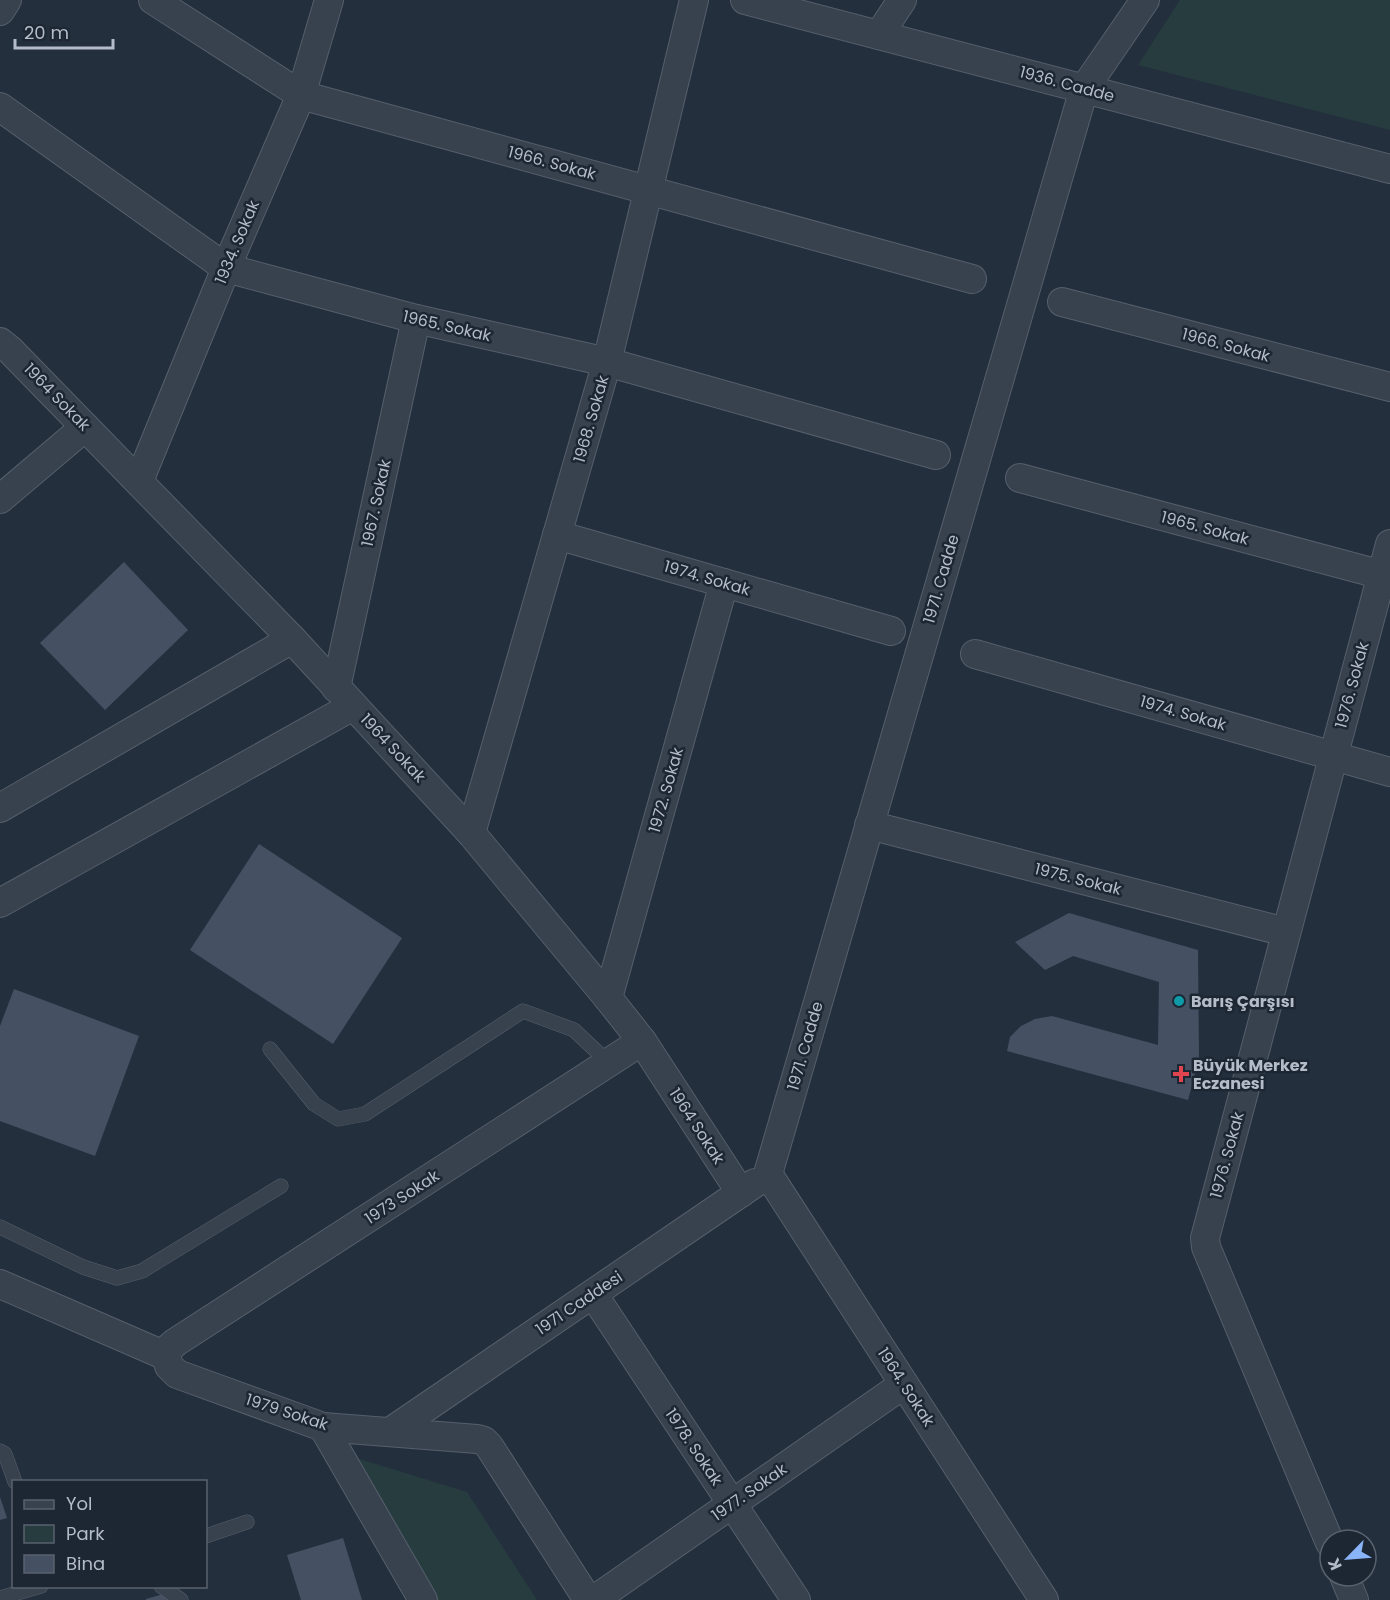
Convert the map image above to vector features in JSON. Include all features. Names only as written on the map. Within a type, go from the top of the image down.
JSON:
[{"type":"street","points":[[0,10],[7,0]]},
{"type":"street","name":"1966. Sokak","points":[[153,0],[301,95],[972,279]]},
{"type":"street","name":"1934. Sokak","points":[[139,482],[226,268],[301,95],[329,0]]},
{"type":"street","name":"1968. Sokak","points":[[471,833],[607,362],[694,0]]},
{"type":"street","name":"1936. Cadde","points":[[744,0],[1390,169]]},
{"type":"street","points":[[879,35],[902,0]]},
{"type":"street","name":"1971. Cadde","points":[[768,1174],[1084,89],[1145,0]]},
{"type":"street","name":"1965. Sokak","points":[[0,106],[226,268],[416,319],[607,362],[936,455]]},
{"type":"street","name":"1966. Sokak","points":[[1062,302],[1390,387]]},
{"type":"street","name":"1967. Sokak","points":[[344,697],[416,319]]},
{"type":"street","name":"1964 Sokak","points":[[0,342],[292,639],[471,833],[642,1041],[741,1192]]},
{"type":"street","points":[[0,499],[86,427]]},
{"type":"street","name":"1965. Sokak","points":[[1020,478],[1386,576]]},
{"type":"street","name":"1974. Sokak","points":[[557,535],[891,631]]},
{"type":"street","name":"1976. Sokak","points":[[1324,1528],[1205,1242],[1333,756],[1386,576],[1390,544]]},
{"type":"street","name":"1972. Sokak","points":[[608,998],[724,583]]},
{"type":"street","points":[[0,808],[292,639]]},
{"type":"street","name":"1974. Sokak","points":[[975,654],[1390,772]]},
{"type":"street","points":[[0,903],[344,697]]},
{"type":"street","name":"1975. Sokak","points":[[870,825],[1286,933]]},
{"type":"street","name":"1973 Sokak","points":[[166,1356],[169,1348],[176,1342],[642,1041]]},
{"type":"street","name":"1971 Caddesi","points":[[390,1432],[768,1174]]},
{"type":"street","name":"1964. Sokak","points":[[768,1174],[1044,1600]]},
{"type":"street","name":"1979 Sokak","points":[[0,1284],[166,1356],[169,1366],[177,1374],[323,1427],[484,1441],[588,1600]]},
{"type":"street","name":"1978. Sokak","points":[[593,1294],[796,1600]]},
{"type":"street","name":"1977. Sokak","points":[[594,1600],[904,1384]]},
{"type":"street","points":[[323,1427],[423,1600]]},
{"type":"lane","points":[[270,1049],[315,1104],[338,1119],[365,1114],[523,1011],[574,1030],[609,1063]]},
{"type":"lane","points":[[0,1227],[83,1267],[117,1278],[142,1271],[281,1186]]},
{"type":"lane","points":[[0,1451],[5,1454],[14,1480]]},
{"type":"lane","points":[[207,1536],[247,1522]]},
{"type":"lane","points":[[0,1598],[37,1588]]},
{"type":"lane","points":[[163,1588],[181,1600]]},
{"type":"green space","points":[[1180,0],[1390,0],[1390,130],[1138,65]]},
{"type":"green space","points":[[337,1452],[467,1492],[537,1600],[422,1600]]},
{"type":"building","points":[[124,562],[188,630],[105,710],[40,643]]},
{"type":"building","points":[[259,844],[402,938],[333,1044],[190,950]]},
{"type":"building","name":"Barış Çarşısı","points":[[1069,913],[1198,950],[1199,1059],[1188,1100],[1007,1051],[1010,1037],[1021,1026],[1035,1019],[1052,1016],[1158,1045],[1159,982],[1073,956],[1045,970],[1015,942]]},
{"type":"building","points":[[14,989],[139,1036],[95,1156],[0,1121],[0,1026]]},
{"type":"building","points":[[0,1497],[7,1518],[0,1520]]},
{"type":"building","points":[[343,1538],[362,1600],[301,1600],[287,1555]]},
{"type":"building","points":[[167,1593],[170,1600],[146,1600],[146,1599]]},
{"type":"place","name":"Barış Çarşısı","points":[[1179,1001]]},
{"type":"place","name":"Büyük Merkez Eczanesi","points":[[1181,1074]]}]
